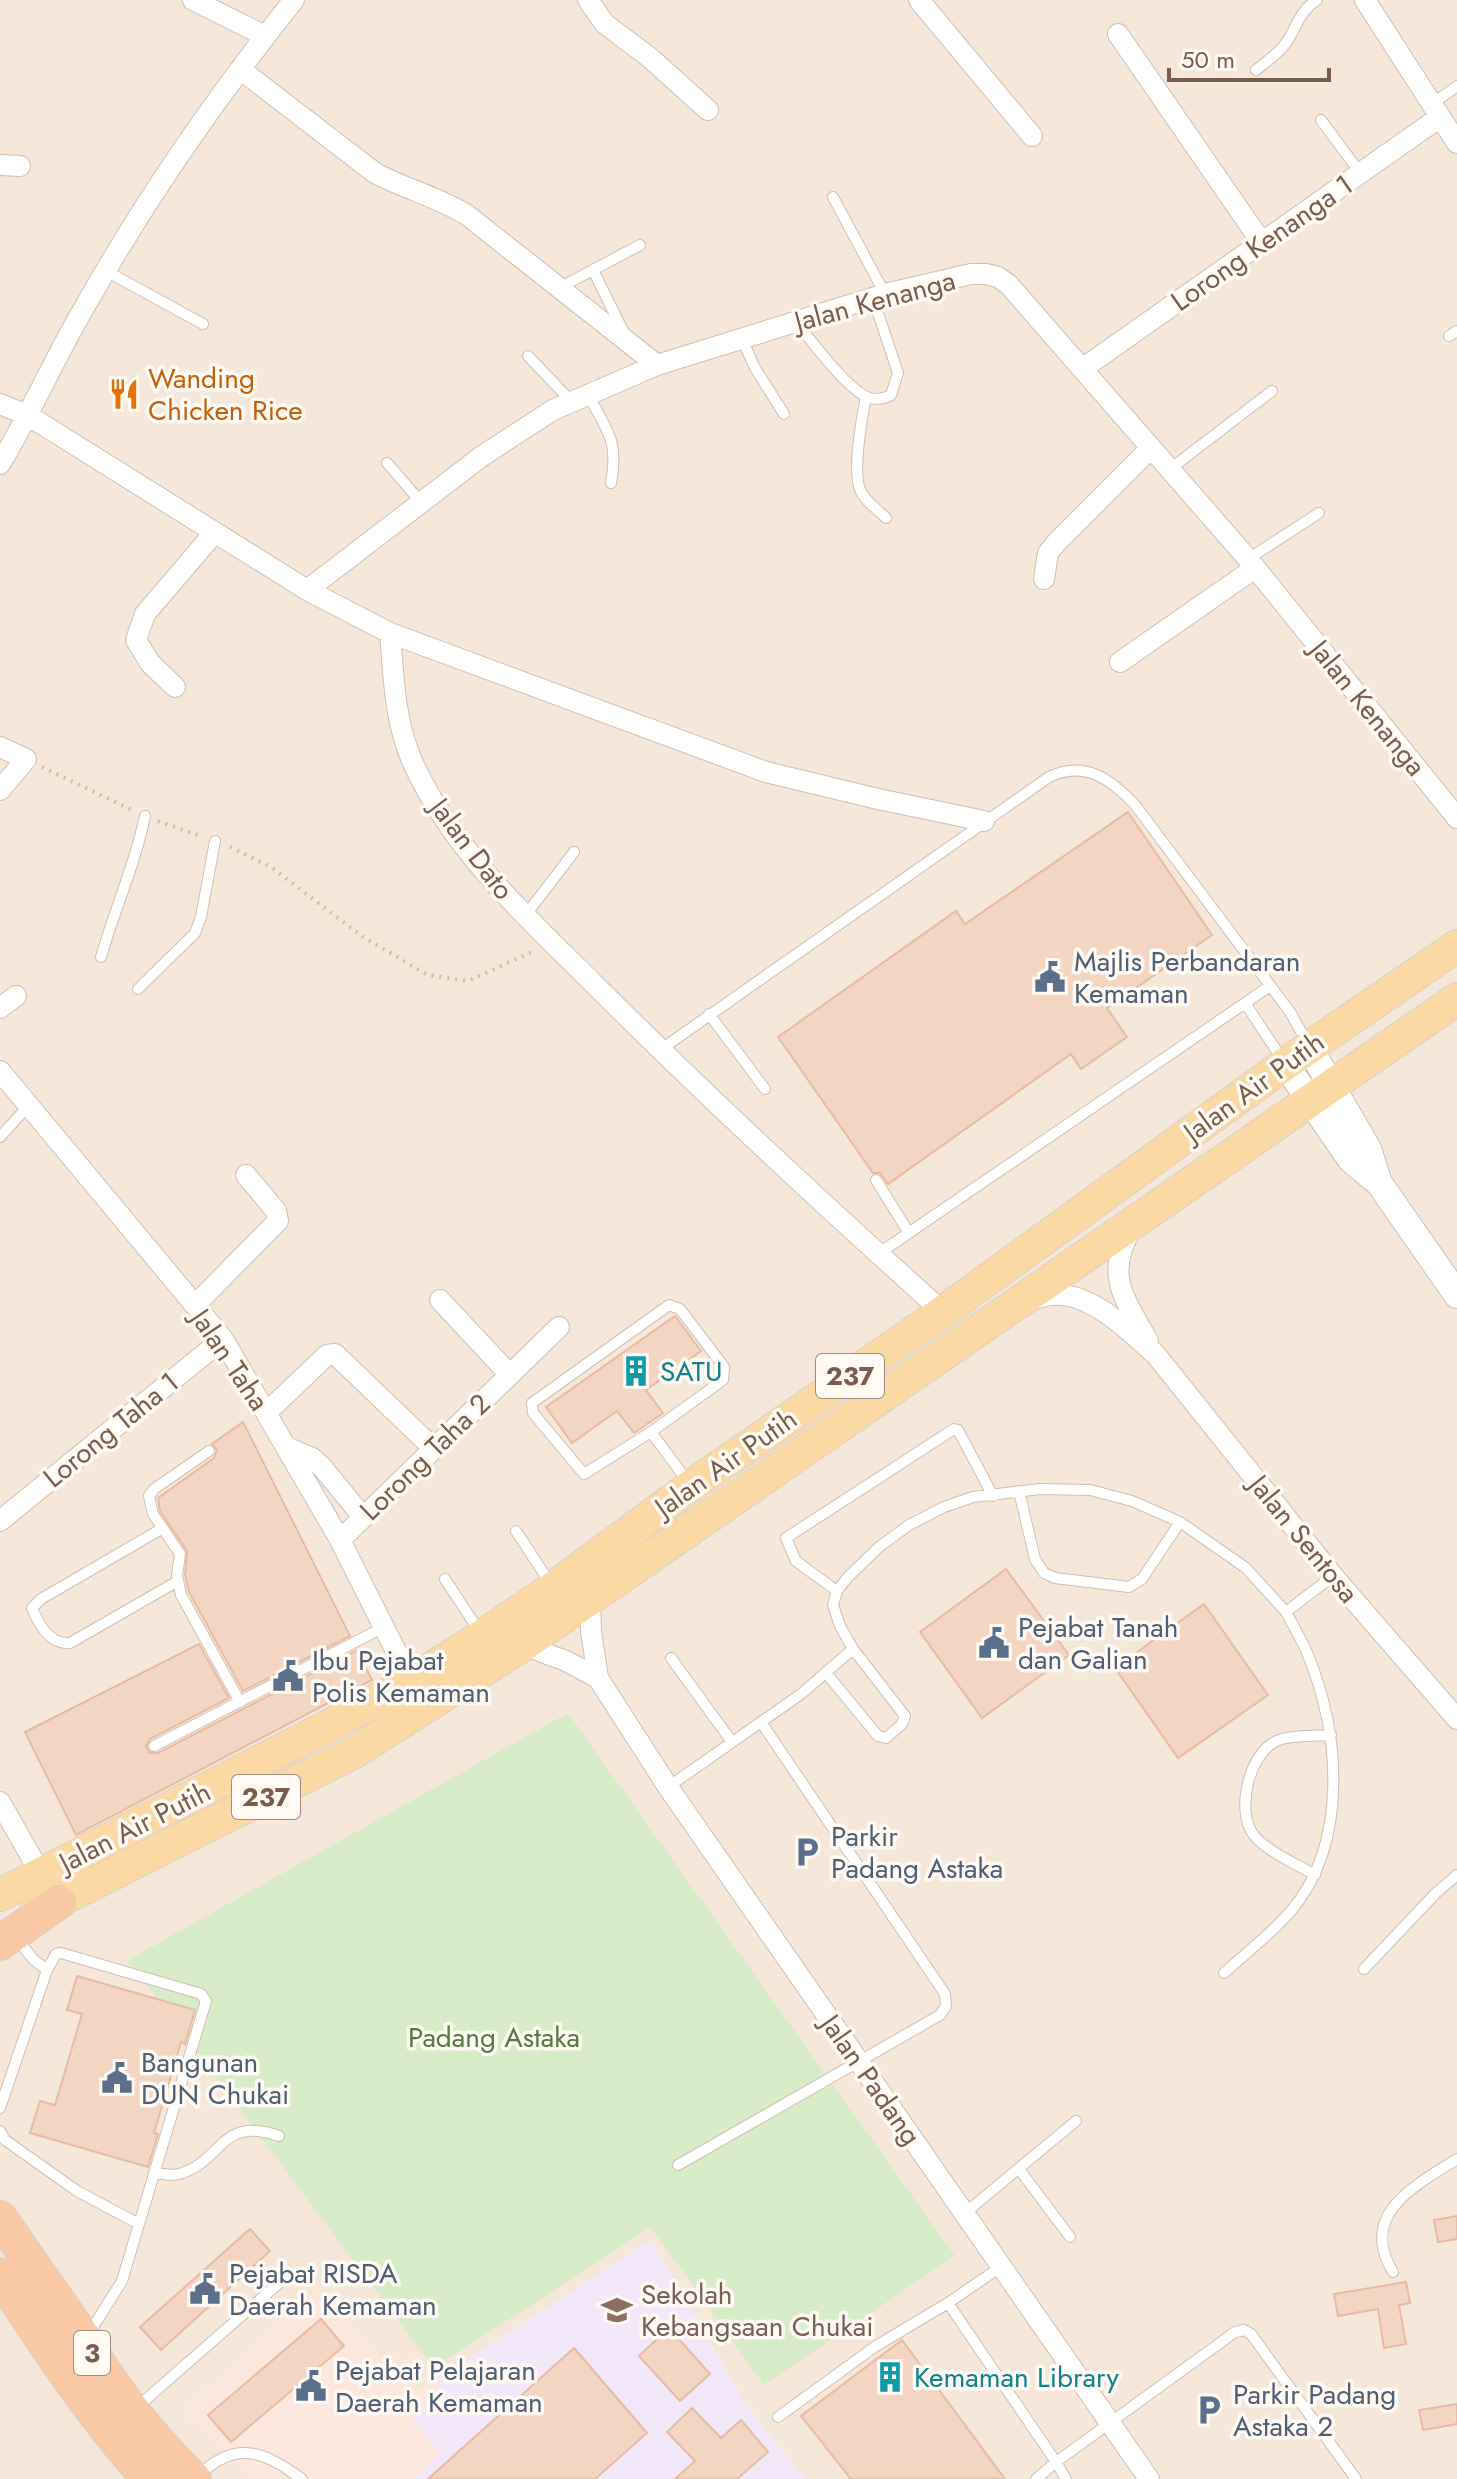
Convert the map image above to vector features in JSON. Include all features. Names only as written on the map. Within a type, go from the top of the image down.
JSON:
[{"type":"highway","points":[[4,1936],[50,1889]]},
{"type":"highway","name":"3","points":[[0,2218],[94,2357],[134,2410],[194,2479]]},
{"type":"highway","name":"3","points":[[1,2279],[113,2440],[149,2479]]},
{"type":"main road","name":"Jalan Air Putih","points":[[50,1889],[411,1681],[482,1636],[553,1588],[691,1486],[943,1312],[1297,1055],[1457,946]]},
{"type":"main road","name":"Jalan Air Putih","points":[[0,1895],[50,1889],[358,1750],[523,1645],[1009,1310],[1140,1215],[1457,999]]},
{"type":"street","points":[[193,0],[265,36]]},
{"type":"street","points":[[0,464],[106,271],[240,69],[294,0]]},
{"type":"street","points":[[588,0],[605,24],[649,57],[708,110]]},
{"type":"street","points":[[919,0],[1032,136]]},
{"type":"street","points":[[1365,0],[1457,143]]},
{"type":"street","points":[[1118,34],[1262,243]]},
{"type":"street","points":[[240,69],[375,173],[459,210],[657,365]]},
{"type":"street","name":"Lorong Kenanga 1","points":[[1082,369],[1361,174],[1436,111]]},
{"type":"street","name":"Jalan Kenanga","points":[[307,590],[515,432],[580,399],[657,365],[879,296],[971,274],[986,274],[998,277],[1009,285],[1170,469],[1252,564],[1457,818]]},
{"type":"street","points":[[0,404],[29,416],[307,590],[390,633],[766,772],[984,821]]},
{"type":"street","points":[[1044,579],[1048,553],[1151,448]]},
{"type":"street","points":[[175,687],[150,663],[136,640],[145,614],[215,532]]},
{"type":"street","points":[[1120,662],[1252,564]]},
{"type":"street","name":"Jalan Dato","points":[[390,633],[400,730],[414,765],[440,812],[470,853],[525,916],[660,1050],[943,1312]]},
{"type":"street","points":[[0,747],[26,759],[0,790]]},
{"type":"street","points":[[1297,1055],[1320,1093],[1368,1149],[1379,1183],[1457,1295]]},
{"type":"street","name":"Jalan Taha","points":[[0,1071],[223,1339],[340,1540],[411,1681]]},
{"type":"street","points":[[195,1305],[278,1221],[276,1211],[246,1175]]},
{"type":"street","points":[[1140,1215],[1123,1245],[1118,1279],[1120,1291],[1156,1355]]},
{"type":"street","points":[[1009,1310],[1043,1296],[1065,1293],[1103,1312],[1156,1355]]},
{"type":"street","name":"Lorong Taha 2","points":[[440,1300],[510,1375]]},
{"type":"street","name":"Lorong Taha 2","points":[[340,1540],[559,1327]]},
{"type":"street","name":"Lorong Taha 1","points":[[0,1521],[223,1339]]},
{"type":"street","points":[[266,1413],[327,1355],[335,1354],[434,1449]]},
{"type":"street","name":"Jalan Sentosa","points":[[1156,1355],[1333,1576],[1457,1719]]},
{"type":"street","points":[[286,1447],[312,1458],[322,1467],[363,1517]]},
{"type":"street","points":[[590,1599],[598,1678]]},
{"type":"street","points":[[523,1645],[566,1661],[598,1678]]},
{"type":"street","name":"Jalan Padang","points":[[598,1678],[668,1787],[1149,2479]]},
{"type":"street","points":[[0,1802],[50,1889]]},
{"type":"lane","points":[[1256,70],[1287,42],[1296,21],[1308,5],[1317,0]]},
{"type":"lane","points":[[1436,111],[1457,86]]},
{"type":"lane","points":[[1321,120],[1361,174]]},
{"type":"lane","points":[[796,322],[823,355],[866,397],[883,400],[891,395],[898,373],[879,296],[833,197]]},
{"type":"lane","points":[[559,288],[640,245]]},
{"type":"lane","points":[[593,270],[630,343]]},
{"type":"lane","points":[[106,271],[203,324]]},
{"type":"lane","points":[[742,339],[755,368],[784,414]]},
{"type":"lane","points":[[528,356],[580,399],[613,441],[616,459],[611,483]]},
{"type":"lane","points":[[1170,469],[1272,391]]},
{"type":"lane","points":[[866,397],[860,431],[859,482],[862,494],[886,518]]},
{"type":"lane","points":[[387,463],[421,502]]},
{"type":"lane","points":[[1252,564],[1319,513]]},
{"type":"lane","points":[[660,1050],[1049,777],[1063,770],[1081,769],[1110,782],[1136,806],[1290,1012],[1297,1055]]},
{"type":"lane","points":[[101,957],[117,902],[136,858],[145,816]]},
{"type":"lane","points":[[138,989],[195,933],[201,917],[215,841]]},
{"type":"lane","points":[[525,916],[574,852]]},
{"type":"lane","points":[[878,1254],[1270,986]]},
{"type":"lane","points":[[1245,1003],[1297,1055]]},
{"type":"lane","points":[[709,1014],[765,1089]]},
{"type":"lane","points":[[0,1137],[30,1104]]},
{"type":"lane","points":[[876,1180],[909,1233]]},
{"type":"lane","points":[[669,1305],[680,1309],[724,1367],[725,1374],[723,1380],[651,1432],[584,1474],[531,1408],[532,1403],[669,1305]]},
{"type":"lane","points":[[837,1591],[796,1561],[786,1538],[954,1429],[958,1430],[993,1496]]},
{"type":"lane","points":[[651,1432],[691,1486]]},
{"type":"lane","points":[[209,1451],[154,1489],[149,1496],[153,1514],[180,1554],[178,1581],[181,1595],[240,1702]]},
{"type":"lane","points":[[826,1673],[878,1736],[886,1738],[902,1724],[905,1716],[853,1649],[840,1626],[833,1605],[837,1591],[870,1554],[909,1525],[944,1507],[973,1497],[1019,1491],[1090,1490],[1132,1501],[1180,1522],[1246,1568],[1286,1612],[1308,1655],[1331,1735],[1333,1785],[1327,1837],[1315,1875],[1291,1911],[1224,1973]]},
{"type":"lane","points":[[1019,1491],[1035,1559],[1044,1573],[1055,1578],[1129,1587],[1142,1579],[1180,1522]]},
{"type":"lane","points":[[163,1528],[41,1599],[32,1608],[39,1624],[55,1641],[70,1643],[178,1581]]},
{"type":"lane","points":[[516,1531],[553,1588]]},
{"type":"lane","points":[[1286,1612],[1333,1576]]},
{"type":"lane","points":[[445,1579],[482,1636]]},
{"type":"lane","points":[[154,1746],[384,1627]]},
{"type":"lane","points":[[668,1787],[801,1694],[853,1649]]},
{"type":"lane","points":[[671,1658],[732,1742]]},
{"type":"lane","points":[[678,2165],[940,2015],[946,2006],[945,1994],[761,1722]]},
{"type":"lane","points":[[1315,1875],[1266,1846],[1254,1835],[1246,1820],[1246,1803],[1258,1759],[1267,1746],[1282,1739],[1331,1735]]},
{"type":"lane","points":[[1364,1969],[1457,1875]]},
{"type":"lane","points":[[4,1936],[47,1970]]},
{"type":"lane","points":[[0,2108],[54,1956],[61,1953],[191,1991],[201,1994],[206,2001],[122,2281],[85,2340]]},
{"type":"lane","points":[[965,2213],[1076,2121]]},
{"type":"lane","points":[[154,2173],[176,2175],[194,2168],[234,2135],[247,2129],[279,2136]]},
{"type":"lane","points":[[0,2131],[5,2140],[77,2191],[139,2224]]},
{"type":"lane","points":[[1393,2272],[1382,2254],[1382,2226],[1389,2213],[1423,2181],[1457,2159]]},
{"type":"lane","points":[[1019,2169],[1070,2237]]},
{"type":"lane","points":[[778,2417],[876,2346],[1002,2266]]},
{"type":"lane","points":[[134,2410],[278,2284]]},
{"type":"lane","points":[[948,2303],[1066,2479]]},
{"type":"lane","points":[[1036,2479],[1235,2332],[1244,2330],[1251,2334],[1356,2479]]},
{"type":"lane","points":[[194,2479],[212,2462],[226,2455],[256,2452],[302,2479]]},
{"type":"path","points":[[26,759],[145,816],[215,841],[271,867],[363,937],[428,975],[468,981],[552,942]]},
{"type":"shaded area","points":[[0,0],[1457,0],[1457,2479],[0,2479]]},
{"type":"shaded area","name":"Sekolah Kebangsaan Chukai","points":[[651,2240],[746,2405],[805,2479],[414,2479],[441,2453],[411,2419],[444,2393],[435,2380]]},
{"type":"shaded area","name":"Pejabat Pelajaran Daerah Kemaman","points":[[314,2293],[415,2390],[435,2380],[445,2393],[441,2453],[414,2479],[256,2479],[184,2411]]},
{"type":"green space","name":"Padang Astaka","points":[[568,1713],[955,2256],[764,2385],[651,2227],[434,2368],[128,1960]]},
{"type":"building","points":[[1128,812],[1212,935],[1107,1008],[1127,1037],[1081,1069],[1071,1054],[888,1184],[880,1173],[873,1173],[778,1037],[956,911],[965,924]]},
{"type":"building","name":"SATU","points":[[675,1316],[701,1351],[646,1390],[663,1413],[634,1433],[617,1411],[572,1443],[546,1407]]},
{"type":"building","points":[[243,1422],[350,1636],[243,1691],[189,1592],[185,1575],[187,1551],[160,1511],[158,1498],[214,1458],[217,1450],[212,1444]]},
{"type":"building","name":"Pejabat Tanah dan Galian","points":[[1006,1569],[1069,1655],[982,1718],[920,1632]]},
{"type":"building","points":[[1204,1604],[1268,1695],[1178,1758],[1115,1668]]},
{"type":"building","points":[[199,1644],[229,1698],[150,1739],[146,1746],[150,1753],[158,1753],[357,1650],[372,1680],[76,1835],[25,1732]]},
{"type":"building","name":"Bangunan DUN Chukai","points":[[77,1976],[195,2010],[185,2044],[181,2042],[154,2133],[158,2134],[148,2167],[30,2133],[40,2101],[55,2105],[82,2014],[67,2010]]},
{"type":"building","points":[[1457,2216],[1457,2239],[1438,2242],[1434,2220]]},
{"type":"building","name":"Pejabat RISDA Daerah Kemaman","points":[[250,2229],[270,2251],[161,2350],[140,2327]]},
{"type":"building","points":[[1406,2282],[1410,2303],[1399,2305],[1406,2344],[1384,2348],[1378,2309],[1338,2316],[1334,2294]]},
{"type":"building","points":[[321,2319],[344,2346],[231,2442],[208,2415]]},
{"type":"building","points":[[669,2328],[710,2374],[680,2401],[639,2356]]},
{"type":"building","name":"Kemaman Library","points":[[902,2340],[1005,2479],[851,2479],[801,2416]]},
{"type":"building","points":[[574,2348],[647,2433],[595,2479],[428,2479]]},
{"type":"building","points":[[1457,2404],[1457,2424],[1423,2430],[1419,2410]]},
{"type":"building","points":[[692,2408],[721,2438],[741,2420],[768,2452],[737,2479],[675,2479],[695,2461],[667,2432]]},
{"type":"place","name":"Wanding Chicken Rice","points":[[124,394]]},
{"type":"place","name":"Majlis Perbandaran Kemaman","points":[[1050,977]]},
{"type":"place","name":"SATU","points":[[636,1371]]},
{"type":"place","name":"Pejabat Tanah dan Galian","points":[[994,1643]]},
{"type":"place","name":"Ibu Pejabat Polis Kemaman","points":[[288,1676]]},
{"type":"place","name":"Parkir Padang Astaka","points":[[807,1852]]},
{"type":"place","name":"Bangunan DUN Chukai","points":[[117,2078]]},
{"type":"place","name":"Pejabat RISDA Daerah Kemaman","points":[[205,2289]]},
{"type":"place","name":"Sekolah Kebangsaan Chukai","points":[[617,2310]]},
{"type":"place","name":"Kemaman Library","points":[[890,2377]]},
{"type":"place","name":"Pejabat Pelajaran Daerah Kemaman","points":[[311,2386]]},
{"type":"place","name":"Parkir Padang Astaka 2","points":[[1209,2410]]}]
